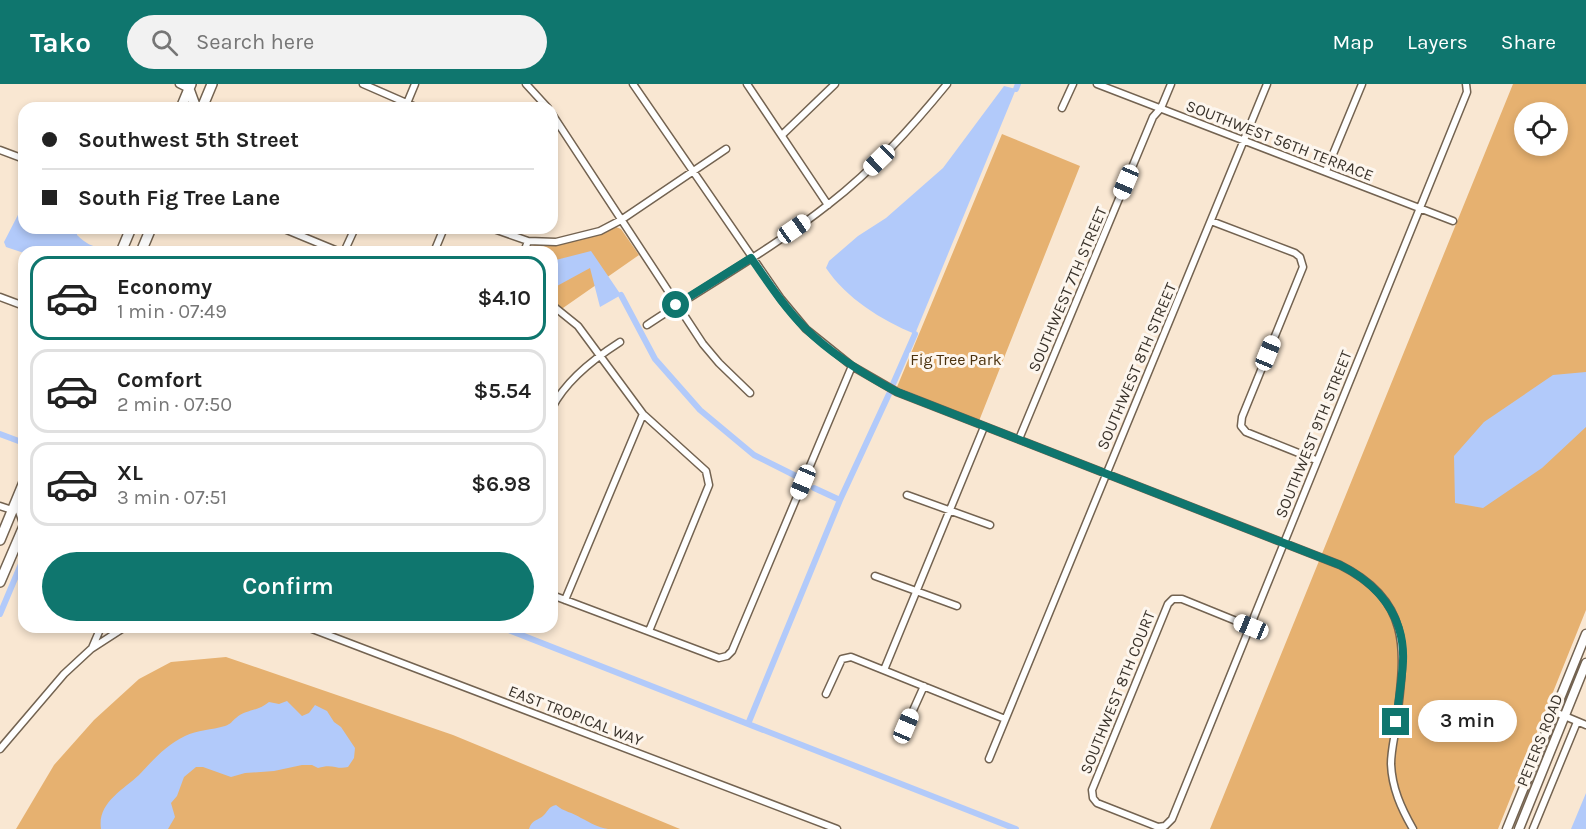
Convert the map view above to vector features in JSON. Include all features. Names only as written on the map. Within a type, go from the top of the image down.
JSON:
[{"type":"main road","points":[[204,102],[212,84]]},
{"type":"main road","points":[[183,102],[190,86]]},
{"type":"main road","points":[[190,86],[194,102]]},
{"type":"main road","points":[[0,540],[7,514],[18,496]]},
{"type":"main road","points":[[16,500],[18,506]]},
{"type":"main road","points":[[0,582],[18,538]]},
{"type":"main road","name":"PETERS ROAD","points":[[1508,829],[1586,634]]},
{"type":"main road","name":"PETERS ROAD","points":[[1520,829],[1586,663]]},
{"type":"street","points":[[178,84],[190,86]]},
{"type":"street","points":[[363,84],[401,102]]},
{"type":"street","points":[[408,102],[416,84]]},
{"type":"street","points":[[526,84],[542,102]]},
{"type":"street","points":[[633,84],[781,299],[806,329],[852,366],[897,392],[1355,572],[1371,585],[1385,599],[1401,634],[1403,660],[1391,763],[1394,790],[1413,829]]},
{"type":"street","points":[[747,84],[828,205]]},
{"type":"street","points":[[782,135],[835,84]]},
{"type":"street","points":[[646,325],[751,258],[828,205],[863,176],[911,129],[947,84]]},
{"type":"street","points":[[1062,108],[1072,84]]},
{"type":"street","name":"SOUTHWEST 56TH TERRACE","points":[[1097,84],[1453,221]]},
{"type":"street","name":"SOUTHWEST 7TH STREET","points":[[1019,439],[1152,117],[1161,108],[1171,84]]},
{"type":"street","name":"SOUTHWEST 8TH STREET","points":[[989,759],[1267,84]]},
{"type":"street","points":[[1326,171],[1362,84]]},
{"type":"street","name":"SOUTHWEST 9TH STREET","points":[[1166,826],[1172,819],[1251,627],[1316,460],[1467,92],[1466,84]]},
{"type":"street","points":[[558,123],[676,305],[714,357],[750,393]]},
{"type":"street","points":[[508,234],[528,241],[556,242],[600,231],[621,220],[726,149]]},
{"type":"street","points":[[0,150],[18,157]]},
{"type":"street","points":[[1211,221],[1295,253],[1300,257],[1303,267],[1242,417],[1241,426],[1246,432],[1316,460]]},
{"type":"street","points":[[297,234],[327,246]]},
{"type":"street","points":[[526,246],[528,241]]},
{"type":"street","points":[[0,297],[18,304]]},
{"type":"street","points":[[558,310],[578,326],[643,414],[706,471],[708,478],[709,485],[649,632]]},
{"type":"street","points":[[558,398],[563,390],[600,355],[620,342]]},
{"type":"street","points":[[558,597],[719,658],[727,656],[732,651],[852,366]]},
{"type":"street","points":[[566,600],[643,414]]},
{"type":"street","points":[[884,670],[984,427]]},
{"type":"street","points":[[907,495],[990,525]]},
{"type":"street","points":[[0,506],[7,514]]},
{"type":"street","points":[[875,576],[957,606]]},
{"type":"street","name":"SOUTHWEST 8TH COURT","points":[[1166,826],[1158,826],[1098,803],[1093,798],[1092,790],[1168,604],[1173,599],[1182,599],[1251,627]]},
{"type":"street","points":[[92,649],[99,633]]},
{"type":"street","points":[[0,749],[64,674],[92,649],[116,633]]},
{"type":"street","name":"EAST TROPICAL WAY","points":[[323,633],[837,829]]},
{"type":"street","points":[[826,694],[842,659],[850,657],[1005,719]]},
{"type":"street","points":[[906,726],[924,686]]},
{"type":"street","points":[[1554,712],[1586,725]]},
{"type":"street","name":"PETERS ROAD","points":[[1533,829],[1577,722]]},
{"type":"green space","points":[[1513,84],[1586,84],[1586,610],[1498,829],[1210,829]]},
{"type":"green space","name":"Fig Tree Park","points":[[1002,134],[1080,166],[979,421],[897,387]]},
{"type":"green space","points":[[616,227],[621,229],[639,255],[560,308],[558,306],[558,246],[533,246],[581,240]]},
{"type":"green space","points":[[226,657],[453,735],[680,829],[16,829],[54,765],[94,720],[139,679],[171,662]]},
{"type":"water","points":[[1004,86],[1016,89],[915,334],[865,307],[834,279],[826,268],[829,261],[858,236],[886,218],[943,168]]},
{"type":"water","points":[[18,215],[18,234],[77,234],[93,246],[18,246],[18,251],[6,247],[4,242]]},
{"type":"water","points":[[591,251],[621,295],[600,307],[590,268],[558,285],[558,259]]},
{"type":"water","points":[[1586,372],[1586,427],[1542,468],[1483,508],[1455,503],[1454,456],[1484,422],[1553,375]]},
{"type":"water","points":[[287,701],[302,716],[309,713],[315,705],[327,711],[355,748],[354,758],[348,767],[318,768],[312,765],[302,765],[231,777],[203,767],[196,767],[184,777],[177,796],[171,803],[175,817],[168,829],[101,829],[103,812],[112,798],[172,744],[190,734],[227,725],[240,715],[269,702],[279,704]]},
{"type":"water","points":[[1586,793],[1586,829],[1571,829]]},
{"type":"water","points":[[556,805],[594,825],[608,829],[529,829],[533,822]]},
{"type":"waterway","points":[[1016,89],[1018,84]]},
{"type":"waterway","points":[[621,295],[655,359],[700,410],[754,455],[796,476]]},
{"type":"waterway","points":[[893,384],[915,334]]},
{"type":"waterway","points":[[748,724],[840,500],[889,394]]},
{"type":"waterway","points":[[0,434],[18,441]]},
{"type":"waterway","points":[[814,488],[840,500]]},
{"type":"waterway","points":[[0,614],[18,571]]},
{"type":"waterway","points":[[516,633],[1016,829]]},
{"type":"route","points":[[676,305],[751,258],[806,329],[852,366],[897,392],[1355,572],[1385,599],[1401,634],[1403,660],[1396,722]]}]
